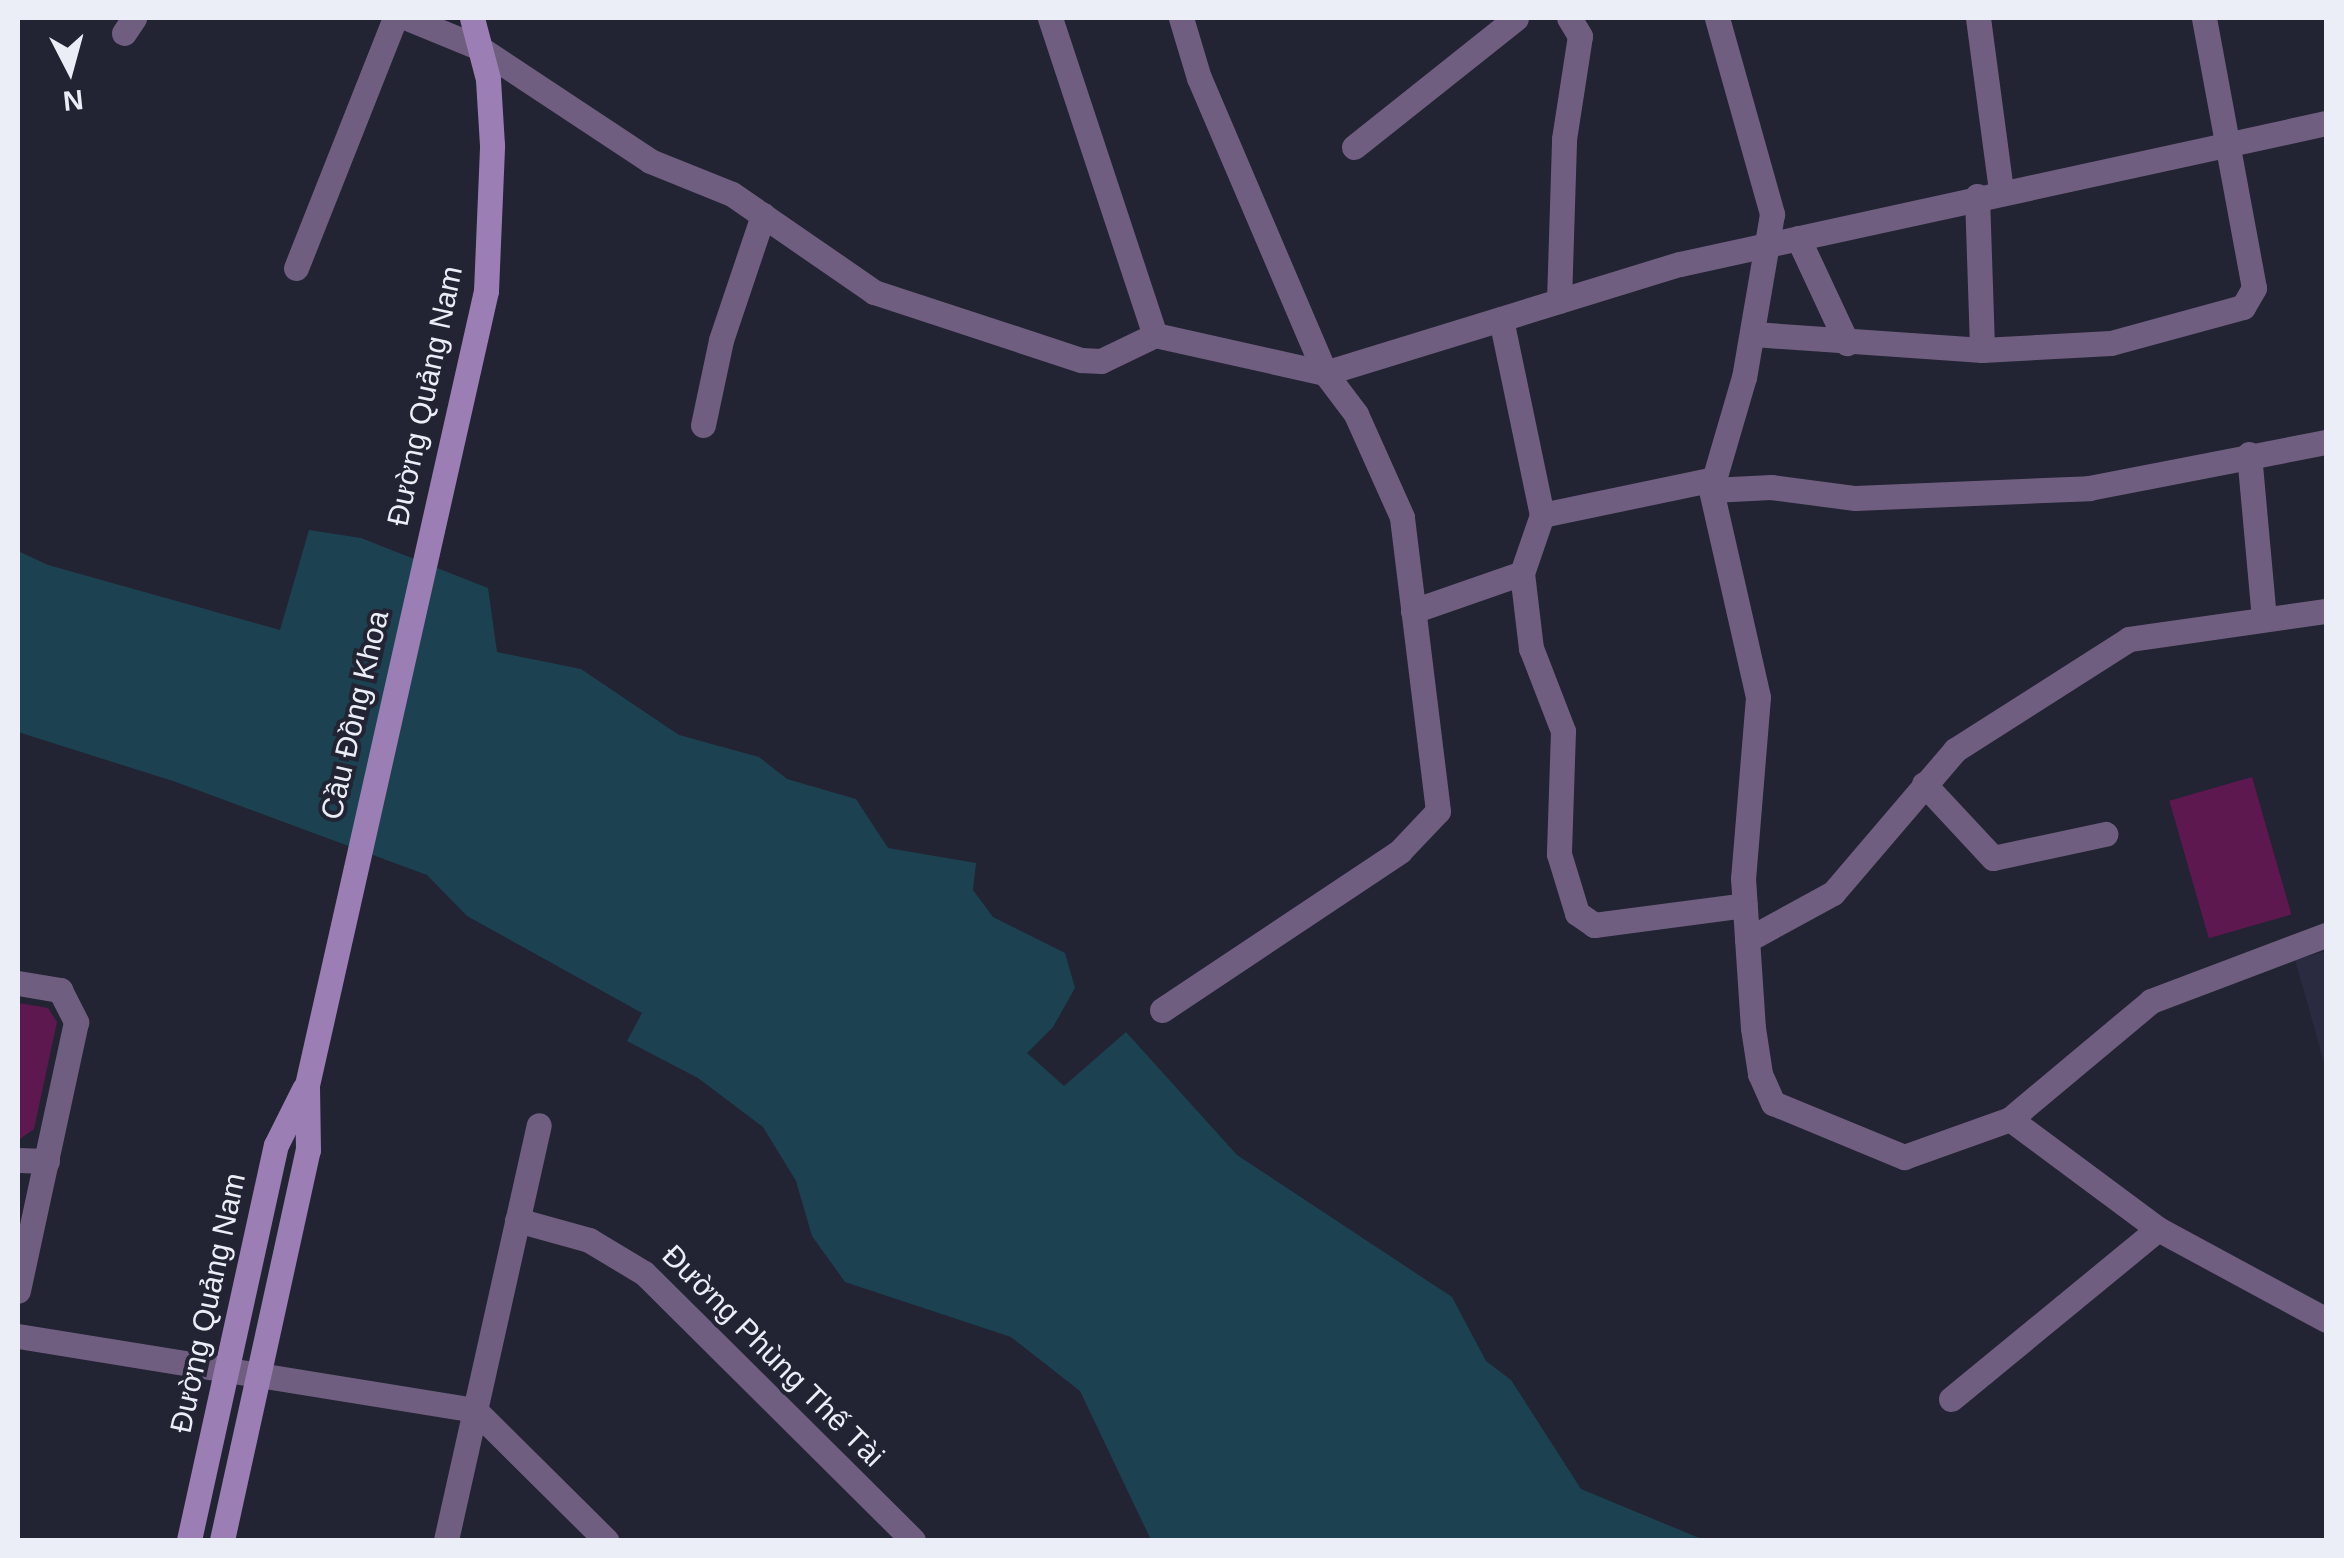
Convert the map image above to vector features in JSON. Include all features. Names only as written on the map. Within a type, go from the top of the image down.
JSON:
[{"type":"main road","name":"Đường Quảng Nam","points":[[425,550],[486,291],[492,145],[472,18]]},
{"type":"main road","name":"Cầu Đồng Khoa","points":[[349,894],[425,550]]},
{"type":"main road","name":"Đường Quảng Nam","points":[[189,1540],[276,1144],[306,1085],[349,894]]},
{"type":"main road","name":"Đường Quảng Nam","points":[[222,1540],[308,1150],[306,1085]]},
{"type":"street","points":[[296,268],[395,18]]},
{"type":"street","points":[[408,18],[478,48],[650,160],[732,194],[874,292],[1081,360],[1102,360],[1155,336],[1325,373],[1559,301],[1768,244],[2326,123]]},
{"type":"street","points":[[1050,18],[1155,336]]},
{"type":"street","points":[[1162,1010],[1400,851],[1438,811],[1402,517],[1356,414],[1325,373],[1198,78],[1181,18]]},
{"type":"street","points":[[1354,148],[1516,18]]},
{"type":"street","points":[[1559,301],[1564,139],[1580,36],[1570,18]]},
{"type":"street","points":[[1717,18],[1772,214],[1753,334],[1713,484],[1758,697],[1745,905],[1760,1074],[1774,1103],[1904,1158],[2010,1119],[2151,1001],[2326,935]]},
{"type":"street","points":[[1978,18],[1989,194],[1982,350]]},
{"type":"street","points":[[1753,334],[1847,344],[1982,350],[2134,340],[2249,302],[2254,288],[2232,143],[2204,18]]},
{"type":"street","points":[[703,425],[720,340],[764,216]]},
{"type":"street","points":[[1798,238],[1847,344]]},
{"type":"street","points":[[1500,319],[1542,515],[1522,573],[1531,648],[1563,730],[1559,854],[1581,920],[1594,925],[1745,905]]},
{"type":"street","points":[[1542,515],[1713,484],[1855,498],[2089,488],[2326,442]]},
{"type":"street","points":[[2250,454],[2264,618]]},
{"type":"street","points":[[1414,611],[1522,573]]},
{"type":"street","points":[[1747,940],[1833,893],[1955,750],[2129,639],[2326,610]]},
{"type":"street","points":[[1924,784],[1976,847],[1993,858],[2105,834]]},
{"type":"street","points":[[18,984],[50,986],[68,999],[76,1022],[18,1291]]},
{"type":"street","points":[[2010,1119],[2158,1228],[2324,1315]]},
{"type":"street","points":[[446,1540],[538,1125]]},
{"type":"street","points":[[18,1160],[46,1162]]},
{"type":"street","name":"Đường Phùng Thế Tài","points":[[517,1220],[589,1240],[644,1273],[913,1540]]},
{"type":"street","points":[[1951,1398],[2158,1228]]},
{"type":"street","points":[[18,1336],[259,1372],[474,1410],[606,1540]]},
{"type":"shaded area","points":[[309,530],[361,538],[488,588],[497,652],[581,669],[679,735],[759,757],[787,779],[856,799],[888,848],[976,863],[973,890],[993,917],[1065,953],[1075,988],[1053,1027],[1027,1053],[1064,1086],[1126,1032],[1237,1155],[1452,1297],[1486,1361],[1511,1380],[1581,1489],[1704,1540],[1151,1540],[1080,1391],[1011,1337],[845,1282],[812,1236],[796,1181],[763,1127],[698,1078],[627,1041],[642,1013],[467,916],[427,875],[176,782],[18,732],[18,551],[48,565],[280,630]]},
{"type":"shaded area","points":[[2252,777],[2291,914],[2209,938],[2169,801]]},
{"type":"shaded area","points":[[2326,951],[2326,1069],[2295,960]]},
{"type":"shaded area","points":[[18,1003],[48,1008],[57,1022],[34,1129],[20,1139]]}]
